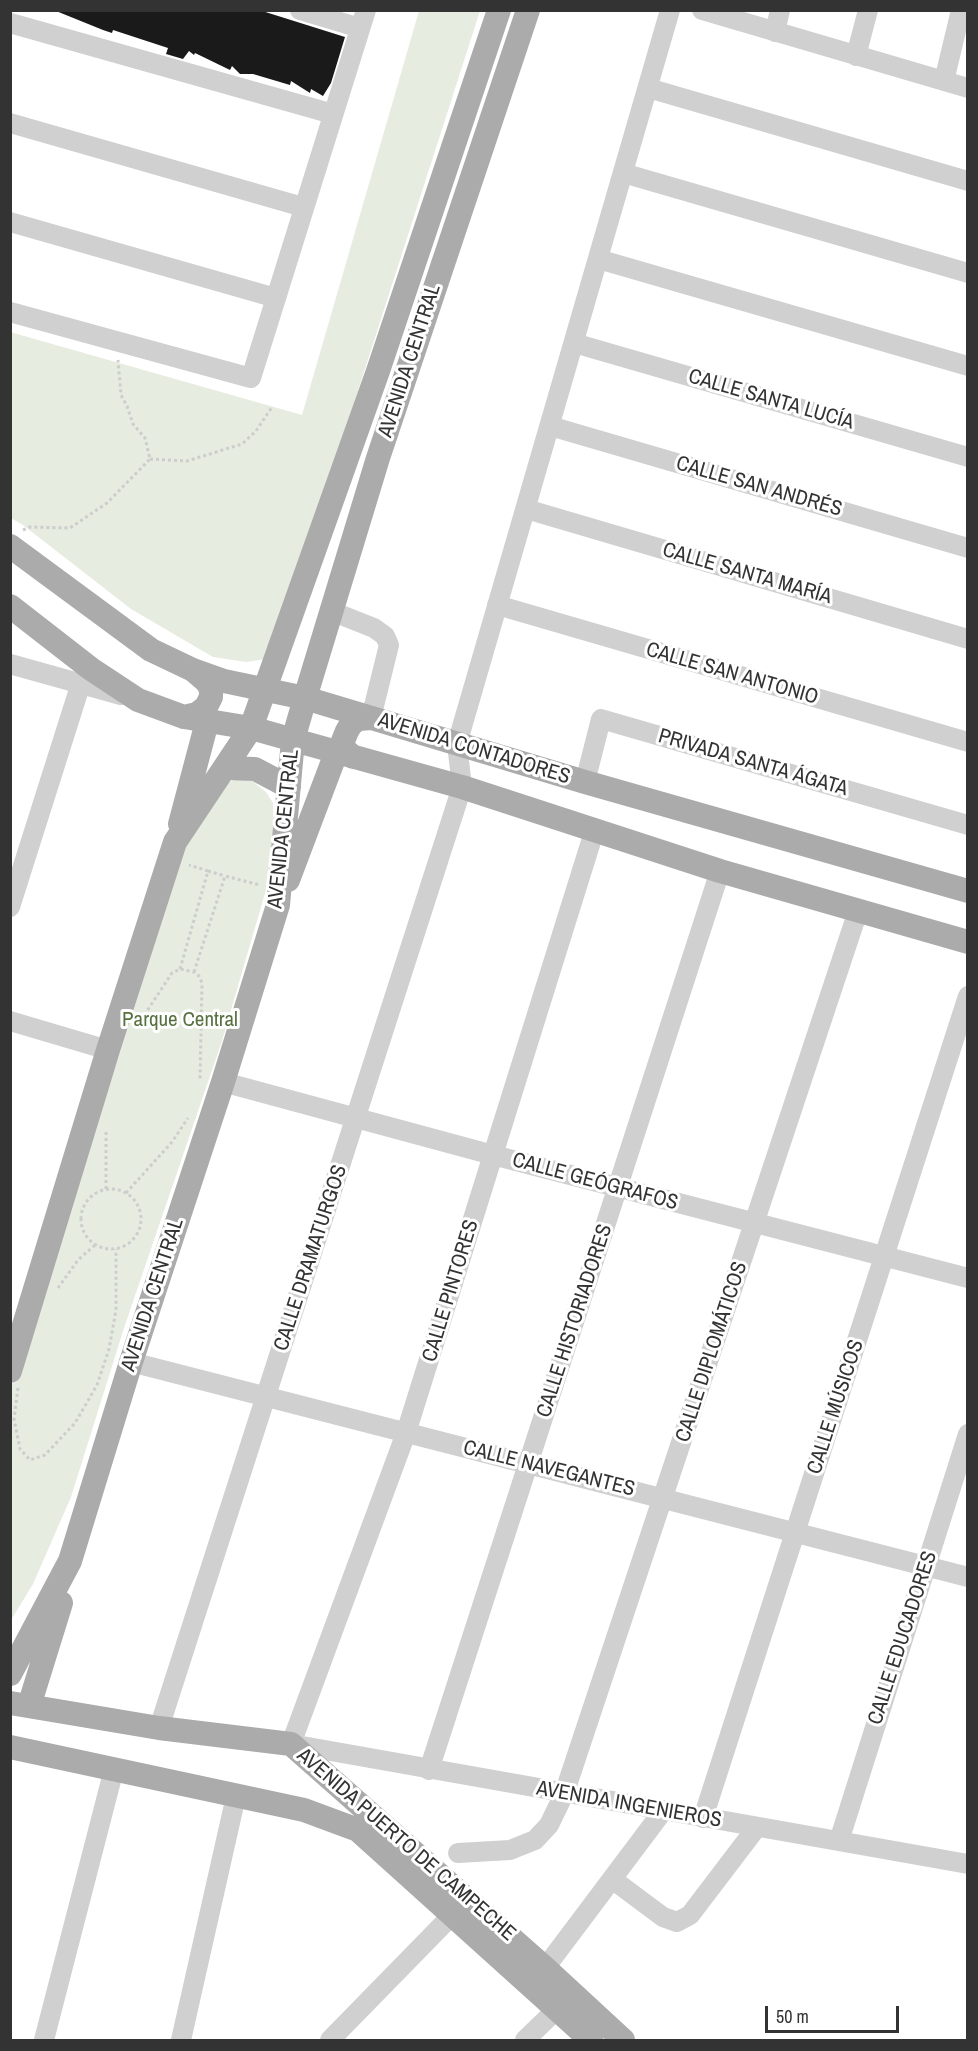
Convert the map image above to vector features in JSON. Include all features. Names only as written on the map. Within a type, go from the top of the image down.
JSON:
[{"type":"main road","name":"AVENIDA CENTRAL","points":[[10,1371],[18,1321],[173,850],[251,728],[378,371],[500,10]]},
{"type":"main road","name":"AVENIDA CENTRAL","points":[[10,1674],[70,1561],[130,1362],[223,1082],[278,897],[293,740],[378,458],[528,10]]},
{"type":"main road","name":"AVENIDA CONTADORES","points":[[15,539],[151,650],[193,670],[224,681],[305,698],[585,782],[968,891]]},
{"type":"main road","name":"AVENIDA CONTADORES","points":[[10,606],[91,669],[138,700],[196,719],[251,728],[462,787],[720,871],[968,942]]},
{"type":"main road","points":[[173,850],[196,714],[206,707],[211,697],[211,689],[207,682],[193,670]]},
{"type":"main road","points":[[278,897],[345,755],[343,741],[347,731],[358,719],[371,718]]},
{"type":"main road","points":[[225,768],[255,769],[289,787]]},
{"type":"main road","points":[[20,1705],[66,1583],[70,1561]]},
{"type":"main road","points":[[10,1647],[25,1636],[42,1614]]},
{"type":"main road","name":"AVENIDA PUERTO DE CAMPECHE","points":[[20,1705],[159,1728],[291,1744],[460,1907],[557,2009],[591,2040]]},
{"type":"main road","name":"AVENIDA PUERTO DE CAMPECHE","points":[[10,1747],[304,1810],[358,1830],[545,1968],[623,2040]]},
{"type":"street","points":[[10,312],[251,378],[363,19],[300,10]]},
{"type":"street","points":[[462,787],[457,744],[670,10]]},
{"type":"street","points":[[702,10],[968,88]]},
{"type":"street","points":[[775,32],[780,10]]},
{"type":"street","points":[[856,56],[868,10]]},
{"type":"street","points":[[944,81],[961,10]]},
{"type":"street","points":[[10,23],[333,114]]},
{"type":"street","points":[[648,88],[968,181]]},
{"type":"street","points":[[10,123],[303,207]]},
{"type":"street","points":[[623,173],[968,273]]},
{"type":"street","points":[[10,222],[276,298]]},
{"type":"street","points":[[598,259],[968,366]]},
{"type":"street","name":"CALLE SANTA LUCÍA","points":[[574,343],[968,457]]},
{"type":"street","name":"CALLE SAN ANDRÉS","points":[[550,426],[968,548]]},
{"type":"street","name":"CALLE SANTA MARÍA","points":[[526,509],[968,639]]},
{"type":"street","name":"CALLE SAN ANTONIO","points":[[497,605],[968,742]]},
{"type":"street","points":[[331,611],[374,628],[385,636],[389,645],[371,718]]},
{"type":"street","points":[[10,664],[138,700]]},
{"type":"street","points":[[10,907],[81,683]]},
{"type":"street","name":"PRIVADA SANTA ÁGATA","points":[[585,782],[601,719],[968,825]]},
{"type":"street","name":"CALLE DRAMATURGOS","points":[[159,1728],[462,787]]},
{"type":"street","name":"CALLE PINTORES","points":[[291,1744],[406,1432],[594,831]]},
{"type":"street","name":"CALLE HISTORIADORES","points":[[429,1770],[720,871]]},
{"type":"street","name":"CALLE DIPLOMÁTICOS","points":[[458,1853],[510,1850],[535,1840],[549,1825],[564,1794],[858,911]]},
{"type":"street","name":"CALLE MÚSICOS","points":[[703,1818],[968,996]]},
{"type":"street","points":[[10,1021],[108,1050]]},
{"type":"street","name":"CALLE GEÓGRAFOS","points":[[223,1082],[618,1188],[968,1278]]},
{"type":"street","name":"CALLE NAVEGANTES","points":[[130,1362],[968,1577]]},
{"type":"street","name":"CALLE EDUCADORES","points":[[838,1841],[968,1434]]},
{"type":"street","name":"AVENIDA INGENIEROS","points":[[291,1744],[564,1794],[967,1862]]},
{"type":"street","points":[[45,2040],[114,1769]]},
{"type":"street","points":[[181,2040],[236,1796]]},
{"type":"street","points":[[545,1968],[663,1811]]},
{"type":"street","points":[[612,1879],[663,1917],[678,1922],[690,1916],[757,1827]]},
{"type":"street","points":[[330,2040],[460,1907]]},
{"type":"street","points":[[525,2040],[557,2009]]},
{"type":"path","points":[[122,343],[118,363],[121,395],[133,424],[145,438],[150,459]]},
{"type":"path","points":[[15,539],[30,527],[70,528],[107,503],[150,459],[187,461],[242,444],[256,431],[272,407]]},
{"type":"path","points":[[173,850],[208,872],[225,876],[278,897]]},
{"type":"path","points":[[180,969],[208,872]]},
{"type":"path","points":[[194,972],[225,876]]},
{"type":"path","points":[[138,1026],[172,973],[180,969],[194,972],[199,976],[202,983],[199,1091]]},
{"type":"path","points":[[126,1193],[172,1142],[190,1112]]},
{"type":"path","points":[[106,1124],[106,1189]]},
{"type":"path","points":[[106,1189],[116,1189],[126,1193],[134,1199],[139,1209],[141,1219],[139,1229],[126,1245],[116,1249],[105,1249],[95,1245],[82,1229],[82,1208],[88,1199],[106,1189]]},
{"type":"path","points":[[30,1460],[45,1455],[64,1437],[97,1385],[109,1349],[116,1310],[116,1249]]},
{"type":"green space","points":[[419,11],[480,11],[272,658],[246,662],[213,657],[131,609],[11,518],[10,332],[302,415]]},
{"type":"green space","name":"Parque Central","points":[[237,779],[252,781],[266,792],[273,803],[274,840],[266,890],[222,1041],[124,1328],[71,1497],[33,1584],[11,1620],[11,1388],[183,852],[205,814],[229,782]]},
{"type":"building","points":[[259,10],[345,37],[331,83],[323,96],[311,89],[310,93],[291,81],[290,85],[253,74],[240,74],[232,66],[230,70],[189,51],[183,59],[166,54],[168,48],[113,30],[112,33],[56,11]]}]
